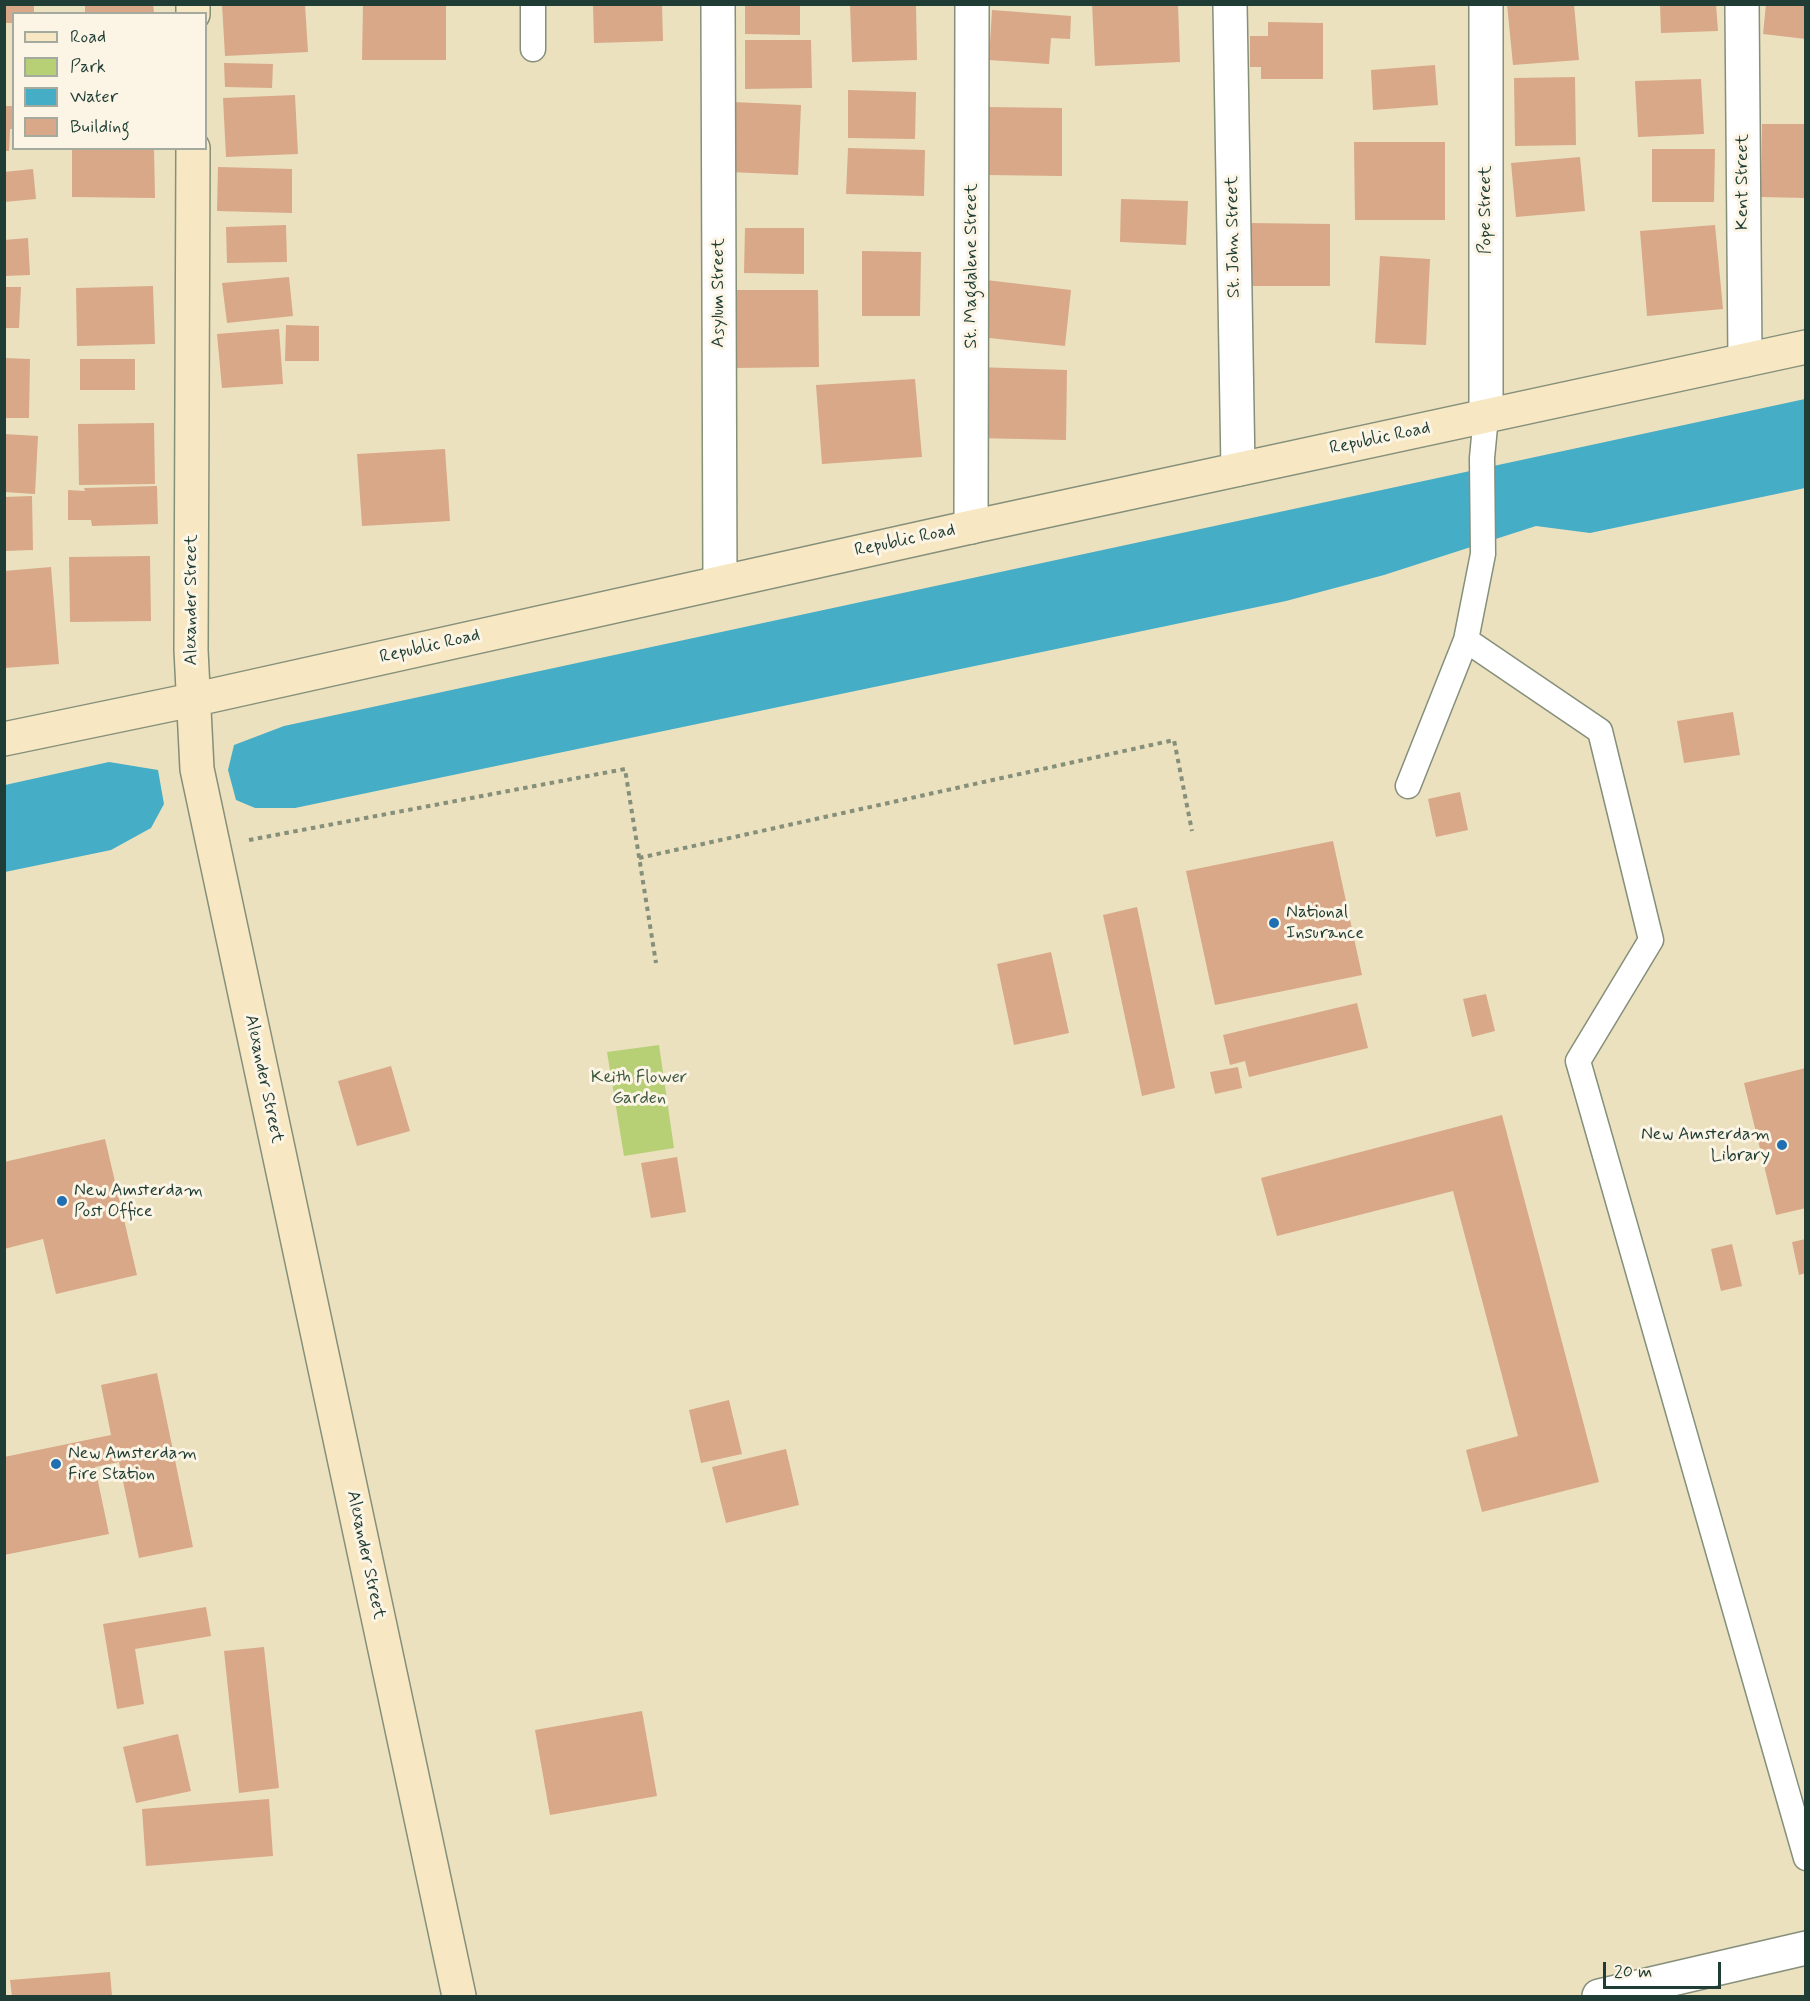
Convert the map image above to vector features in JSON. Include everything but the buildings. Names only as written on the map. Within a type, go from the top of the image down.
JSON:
[{"type":"street","name":"Asylum Street","points":[[718,4],[720,582]]},
{"type":"street","name":"St. Magdalene Street","points":[[970,527],[972,4]]},
{"type":"street","name":"St. John Street","points":[[1230,4],[1238,469]]},
{"type":"street","name":"Pope Street","points":[[1486,4],[1486,416]]},
{"type":"street","name":"Kent Street","points":[[1742,4],[1745,360]]},
{"type":"street","name":"Alexander Street","points":[[193,150],[192,700],[197,770],[459,1996]]},
{"type":"street","name":"Republic Road","points":[[4,740],[970,527],[1806,347]]},
{"type":"street","points":[[1599,1996],[1806,1948]]},
{"type":"lane","points":[[533,4],[533,49]]},
{"type":"lane","points":[[1408,786],[1466,640],[1483,554],[1482,458],[1486,416]]},
{"type":"lane","points":[[1466,640],[1600,730],[1651,940],[1578,1061],[1806,1858]]},
{"type":"path","points":[[639,858],[1174,740],[1192,831]]},
{"type":"path","points":[[213,846],[624,769],[656,963]]},
{"type":"green space","name":"Keith Flower Garden","points":[[659,1045],[674,1148],[624,1156],[607,1052]]},
{"type":"water","points":[[1805,399],[1805,488],[1590,533],[1536,526],[1384,575],[1286,601],[295,808],[255,808],[236,800],[228,770],[234,745],[284,726]]},
{"type":"water","points":[[109,762],[158,770],[164,804],[151,828],[111,850],[5,872],[5,785]]},
{"type":"place","name":"National Insurance","points":[[1274,923]]},
{"type":"place","name":"New Amsterdam Library","points":[[1782,1145]]},
{"type":"place","name":"New Amsterdam Post Office","points":[[62,1201]]},
{"type":"place","name":"New Amsterdam Fire Station","points":[[56,1464]]}]
